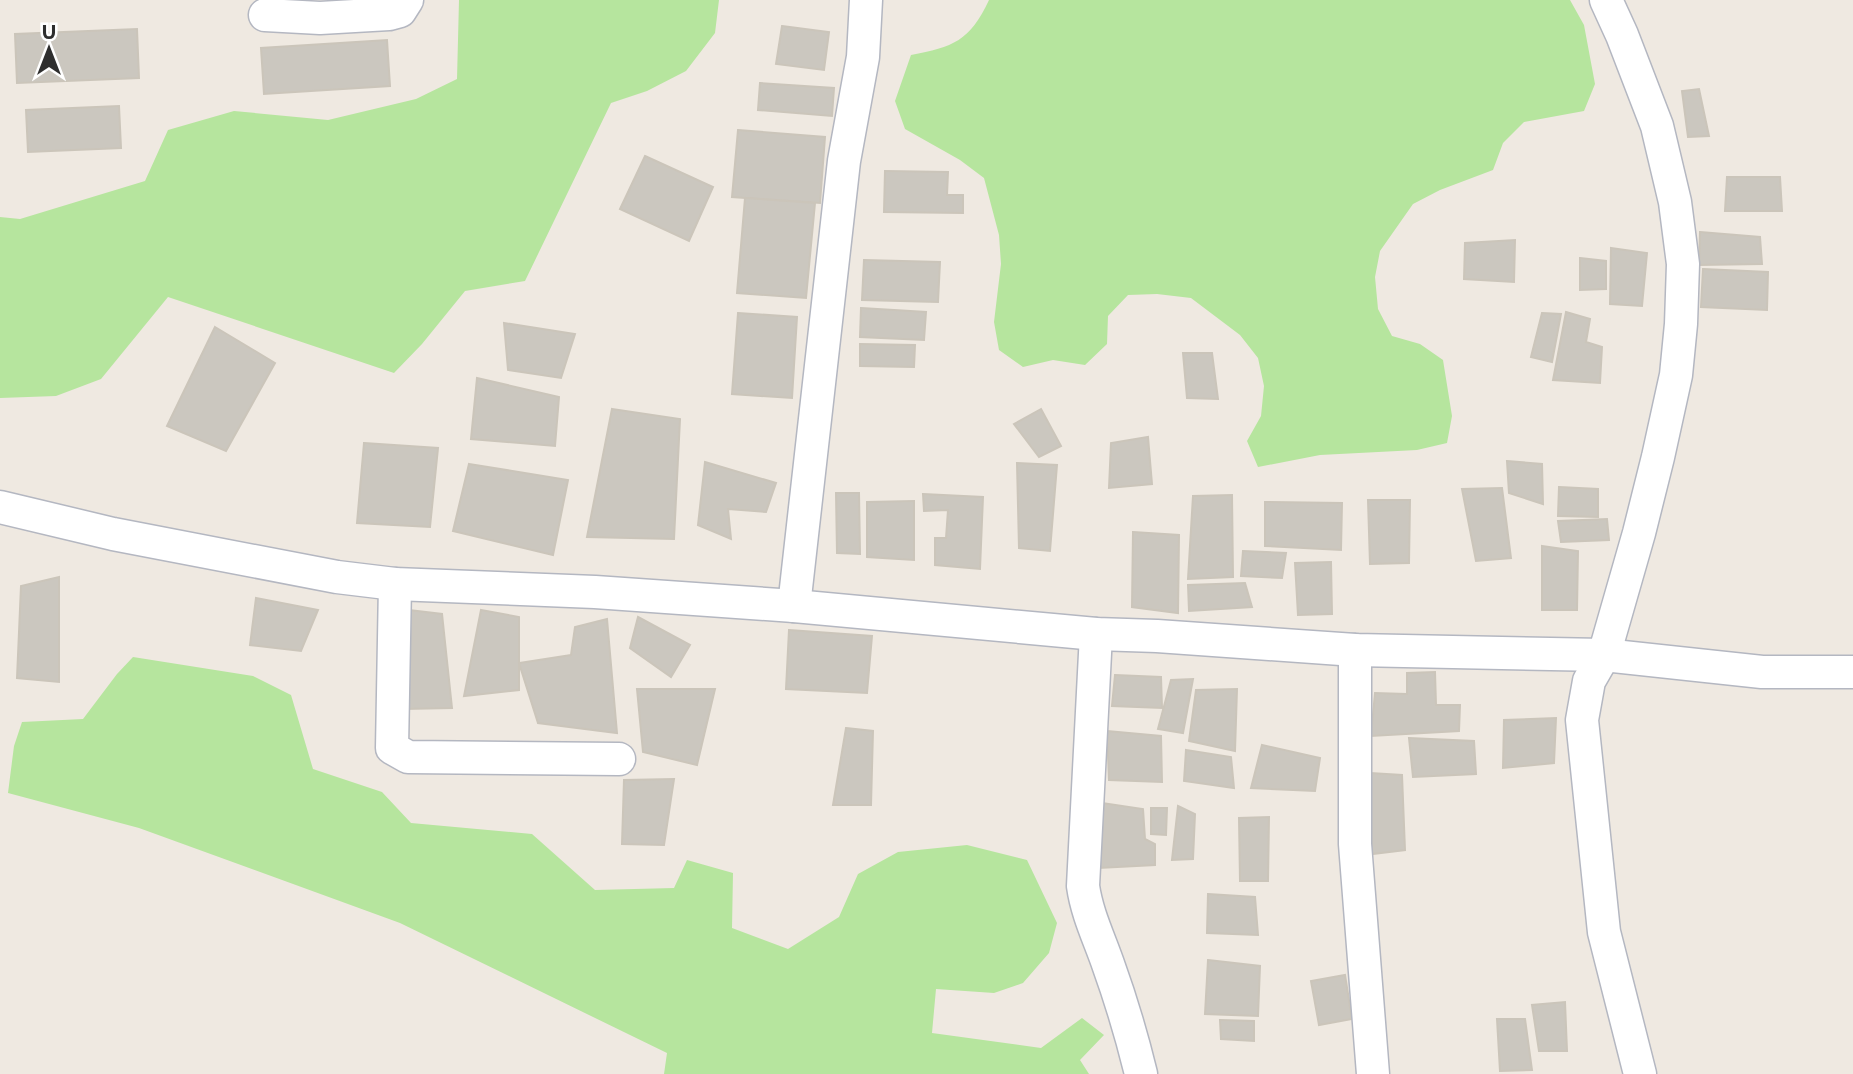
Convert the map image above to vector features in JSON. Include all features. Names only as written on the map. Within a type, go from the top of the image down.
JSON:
[{"type":"street","points":[[265,15],[320,18],[388,14],[400,10],[407,0]]},
{"type":"street","points":[[794,606],[844,161],[863,57],[866,0]]},
{"type":"street","points":[[1606,0],[1657,126],[1675,202],[1683,264],[1676,375],[1639,533],[1604,655],[1589,681],[1582,720],[1604,932],[1640,1074]]},
{"type":"street","points":[[0,507],[113,534],[337,578],[395,584],[595,592],[794,606],[1096,634],[1355,650],[1604,655],[1762,671],[1853,672]]},
{"type":"street","points":[[395,584],[392,748],[408,757],[620,759]]},
{"type":"street","points":[[1096,634],[1083,886],[1086,907],[1109,965],[1141,1074]]},
{"type":"street","points":[[1355,650],[1355,844],[1373,1074]]},
{"type":"green space","points":[[459,0],[719,0],[715,33],[686,71],[647,91],[611,103],[525,281],[465,291],[422,344],[394,373],[168,297],[101,379],[56,396],[0,398],[0,217],[20,219],[145,181],[168,130],[234,111],[328,120],[416,99],[457,79]]},
{"type":"green space","points":[[989,0],[1570,0],[1584,25],[1595,84],[1584,111],[1524,122],[1503,143],[1493,170],[1440,190],[1413,204],[1380,251],[1375,277],[1378,309],[1392,336],[1420,344],[1443,360],[1452,416],[1447,443],[1417,450],[1320,455],[1258,467],[1247,441],[1261,416],[1264,386],[1258,358],[1240,335],[1191,298],[1157,294],[1128,295],[1108,316],[1107,344],[1085,365],[1053,360],[1023,367],[999,350],[994,322],[1001,264],[999,235],[984,178],[960,160],[905,129],[895,101],[911,55],[938,49],[959,40],[975,25]]},
{"type":"green space","points":[[133,657],[253,676],[291,695],[313,769],[382,792],[411,823],[532,834],[595,890],[674,888],[687,860],[733,873],[732,928],[788,949],[839,917],[858,874],[898,852],[967,845],[1027,860],[1057,923],[1049,953],[1023,983],[994,993],[936,989],[932,1033],[1041,1048],[1082,1018],[1104,1035],[1080,1060],[1089,1074],[664,1074],[667,1053],[400,923],[139,828],[8,793],[14,746],[22,722],[83,719]]},
{"type":"building","points":[[782,26],[829,32],[824,70],[776,64]]},
{"type":"building","points":[[137,29],[139,78],[17,83],[15,34]]},
{"type":"building","points":[[387,40],[390,86],[264,94],[261,48]]},
{"type":"building","points":[[760,83],[834,88],[832,116],[758,110]]},
{"type":"building","points":[[1699,89],[1709,136],[1688,137],[1682,91]]},
{"type":"building","points":[[119,106],[121,148],[28,152],[26,110]]},
{"type":"building","points":[[738,130],[825,137],[820,203],[732,197]]},
{"type":"building","points":[[645,156],[713,187],[689,241],[620,209]]},
{"type":"building","points":[[885,171],[948,172],[947,195],[963,195],[963,213],[884,212]]},
{"type":"building","points":[[1727,177],[1780,177],[1782,211],[1725,211]]},
{"type":"building","points":[[745,198],[815,203],[806,298],[737,293]]},
{"type":"building","points":[[1700,232],[1760,237],[1762,264],[1699,265]]},
{"type":"building","points":[[1515,240],[1514,282],[1464,279],[1465,243]]},
{"type":"building","points":[[1611,248],[1647,253],[1642,306],[1610,304]]},
{"type":"building","points":[[1580,258],[1606,261],[1606,289],[1580,290]]},
{"type":"building","points":[[864,260],[940,262],[938,302],[862,300]]},
{"type":"building","points":[[1703,269],[1768,272],[1767,310],[1701,307]]},
{"type":"building","points":[[861,308],[926,312],[924,340],[860,337]]},
{"type":"building","points":[[1566,312],[1590,319],[1586,342],[1602,347],[1600,383],[1553,380]]},
{"type":"building","points":[[738,313],[797,317],[792,398],[732,394]]},
{"type":"building","points":[[1542,313],[1561,314],[1552,362],[1531,357]]},
{"type":"building","points":[[504,323],[575,334],[561,378],[508,370]]},
{"type":"building","points":[[215,327],[275,363],[226,451],[167,426]]},
{"type":"building","points":[[860,344],[915,345],[914,367],[860,366]]},
{"type":"building","points":[[1183,353],[1212,353],[1218,399],[1187,398]]},
{"type":"building","points":[[477,378],[559,397],[555,446],[471,439]]},
{"type":"building","points":[[612,409],[680,419],[674,539],[587,537]]},
{"type":"building","points":[[1041,409],[1061,446],[1039,457],[1014,424]]},
{"type":"building","points":[[1148,437],[1152,484],[1109,488],[1111,443]]},
{"type":"building","points":[[364,443],[438,448],[430,527],[357,523]]},
{"type":"building","points":[[1507,461],[1542,464],[1543,504],[1509,493]]},
{"type":"building","points":[[705,462],[776,483],[766,512],[728,509],[731,539],[698,525]]},
{"type":"building","points":[[1017,463],[1057,465],[1050,551],[1019,548]]},
{"type":"building","points":[[469,464],[568,480],[553,555],[453,531]]},
{"type":"building","points":[[1559,487],[1598,489],[1598,517],[1558,516]]},
{"type":"building","points":[[1502,488],[1511,558],[1476,561],[1462,489]]},
{"type":"building","points":[[836,493],[859,493],[860,554],[837,553]]},
{"type":"building","points":[[923,494],[983,497],[980,569],[935,565],[935,538],[946,538],[948,510],[924,511]]},
{"type":"building","points":[[1232,495],[1233,577],[1188,579],[1193,496]]},
{"type":"building","points":[[1368,500],[1410,500],[1409,563],[1370,564]]},
{"type":"building","points":[[914,501],[914,560],[867,557],[867,502]]},
{"type":"building","points":[[1265,502],[1342,503],[1341,550],[1265,546]]},
{"type":"building","points":[[1607,519],[1609,540],[1561,542],[1558,521]]},
{"type":"building","points":[[1133,532],[1179,535],[1178,613],[1132,607]]},
{"type":"building","points":[[1542,546],[1578,551],[1577,610],[1542,610]]},
{"type":"building","points":[[1243,551],[1286,553],[1282,578],[1241,576]]},
{"type":"building","points":[[1331,562],[1332,614],[1298,615],[1295,563]]},
{"type":"building","points":[[59,577],[59,682],[17,678],[21,586]]},
{"type":"building","points":[[1245,583],[1252,607],[1189,611],[1188,585]]},
{"type":"building","points":[[256,598],[318,610],[301,651],[250,645]]},
{"type":"building","points":[[409,610],[442,614],[452,708],[404,709]]},
{"type":"building","points":[[481,610],[519,617],[519,690],[464,696]]},
{"type":"building","points":[[638,617],[690,645],[671,677],[630,648]]},
{"type":"building","points":[[607,619],[617,733],[538,723],[519,663],[571,655],[575,627]]},
{"type":"building","points":[[789,630],[872,636],[867,693],[786,689]]},
{"type":"building","points":[[1435,672],[1436,705],[1460,705],[1459,731],[1371,736],[1375,693],[1407,694],[1407,673]]},
{"type":"building","points":[[1115,675],[1161,677],[1162,708],[1112,706]]},
{"type":"building","points":[[1193,679],[1183,733],[1158,729],[1171,680]]},
{"type":"building","points":[[637,689],[715,689],[697,765],[643,752]]},
{"type":"building","points":[[1237,689],[1235,751],[1189,741],[1196,690]]},
{"type":"building","points":[[1556,718],[1554,763],[1503,768],[1504,720]]},
{"type":"building","points":[[846,728],[873,731],[871,805],[833,805]]},
{"type":"building","points":[[1107,731],[1161,736],[1162,782],[1109,780]]},
{"type":"building","points":[[1409,738],[1474,741],[1476,774],[1413,777]]},
{"type":"building","points":[[1262,745],[1320,758],[1315,791],[1251,788]]},
{"type":"building","points":[[1186,750],[1231,757],[1234,788],[1184,781]]},
{"type":"building","points":[[1370,773],[1402,775],[1405,850],[1372,854]]},
{"type":"building","points":[[674,779],[664,845],[622,844],[624,780]]},
{"type":"building","points":[[1102,803],[1143,809],[1145,839],[1155,844],[1155,865],[1099,868]]},
{"type":"building","points":[[1178,806],[1195,814],[1193,859],[1172,860]]},
{"type":"building","points":[[1151,808],[1167,808],[1166,835],[1151,834]]},
{"type":"building","points":[[1269,817],[1268,881],[1240,881],[1239,818]]},
{"type":"building","points":[[1208,894],[1255,897],[1258,935],[1207,933]]},
{"type":"building","points":[[1208,960],[1260,966],[1258,1016],[1205,1014]]},
{"type":"building","points":[[1345,975],[1352,1019],[1319,1025],[1311,981]]},
{"type":"building","points":[[1565,1002],[1567,1051],[1539,1051],[1532,1005]]},
{"type":"building","points":[[1497,1019],[1525,1019],[1532,1070],[1500,1071]]},
{"type":"building","points":[[1220,1020],[1254,1021],[1254,1041],[1221,1039]]}]
